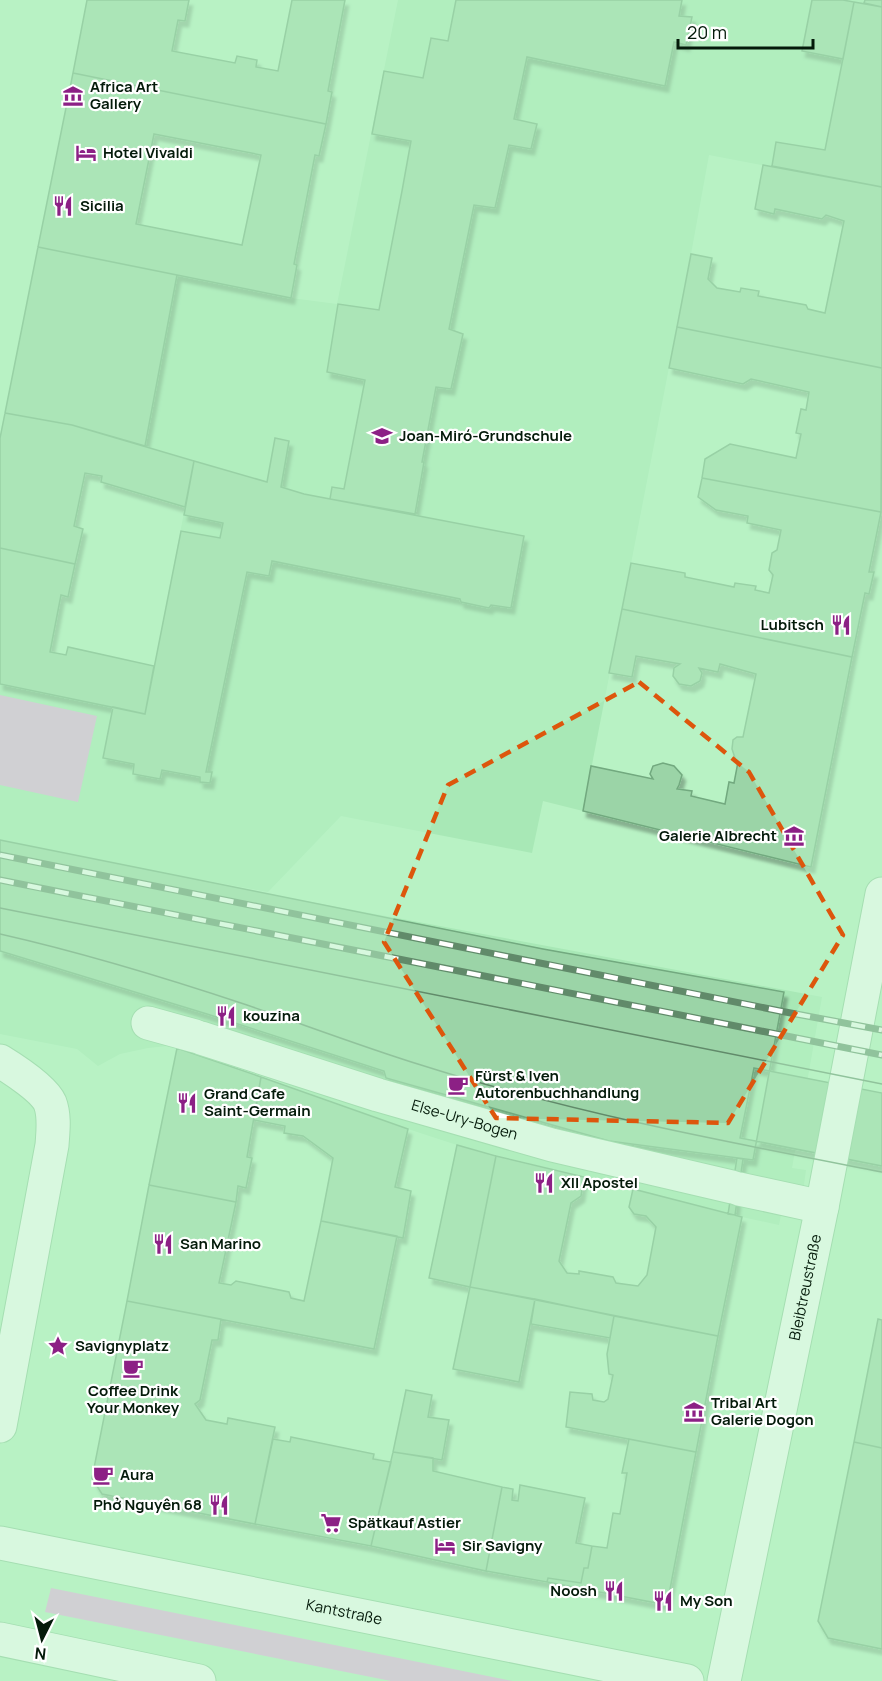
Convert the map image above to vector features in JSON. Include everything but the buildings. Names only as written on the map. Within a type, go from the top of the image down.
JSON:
[{"type":"street","name":"Bleibtreustraße","points":[[724,1681],[822,1207],[882,894]]},
{"type":"street","name":"Else-Ury-Bogen","points":[[148,1023],[378,1095],[552,1145],[822,1207]]},
{"type":"street","points":[[0,1061],[25,1077],[50,1101],[54,1123],[52,1145],[0,1426]]},
{"type":"street","name":"Kantstraße","points":[[0,1543],[687,1681]]},
{"type":"street","points":[[0,1639],[199,1681]]},
{"type":"highlighted area","points":[[639,682],[749,772],[843,935],[728,1123],[496,1118],[384,942],[448,785]]},
{"type":"shaded area","name":"Joan-Miró-Grundschule","points":[[398,0],[882,0],[882,188],[709,155],[583,811],[543,801],[532,853],[341,816],[268,892],[170,874],[822,997],[792,1168],[806,1170],[802,1199],[782,1210],[779,1225],[457,1145],[177,1045],[120,1054],[98,1066],[77,1049],[0,1034],[0,684],[145,714],[194,461],[72,425],[5,413],[38,247],[291,298],[337,304]]},
{"type":"shaded area","points":[[0,695],[97,716],[78,802],[0,785]]},
{"type":"shaded area","points":[[51,1588],[513,1681],[391,1681],[45,1612]]},
{"type":"tram line","points":[[0,908],[882,1084]]},
{"type":"tram line","points":[[0,934],[63,949],[155,976],[247,1005],[399,1058],[535,1098],[650,1125],[882,1172]]},
{"type":"railway","points":[[0,855],[882,1030]]},
{"type":"railway","points":[[0,880],[882,1055]]},
{"type":"place","name":"Africa Art Gallery","points":[[73,96]]},
{"type":"place","name":"Hotel Vivaldi","points":[[86,153]]},
{"type":"place","name":"Sicilia","points":[[63,206]]},
{"type":"place","name":"Joan-Miró-Grundschule","points":[[382,436]]},
{"type":"place","name":"Lubitsch","points":[[841,625]]},
{"type":"place","name":"Galerie Albrecht","points":[[794,836]]},
{"type":"place","name":"kouzina","points":[[226,1016]]},
{"type":"place","name":"Fürst & Iven Autorenbuchhandlung","points":[[458,1085]]},
{"type":"place","name":"Grand Cafe Saint-Germain","points":[[187,1103]]},
{"type":"place","name":"XII Apostel","points":[[544,1183]]},
{"type":"place","name":"San Marino","points":[[163,1244]]},
{"type":"place","name":"Savignyplatz","points":[[58,1346]]},
{"type":"place","name":"Coffee Drink Your Monkey","points":[[133,1368]]},
{"type":"place","name":"Tribal Art Galerie Dogon","points":[[694,1412]]},
{"type":"place","name":"Aura","points":[[103,1475]]},
{"type":"place","name":"Phở Nguyên 68","points":[[219,1505]]},
{"type":"place","name":"Spätkauf Astier","points":[[331,1523]]},
{"type":"place","name":"Sir Savigny","points":[[445,1546]]},
{"type":"place","name":"Noosh","points":[[614,1591]]},
{"type":"place","name":"My Son","points":[[663,1601]]}]
